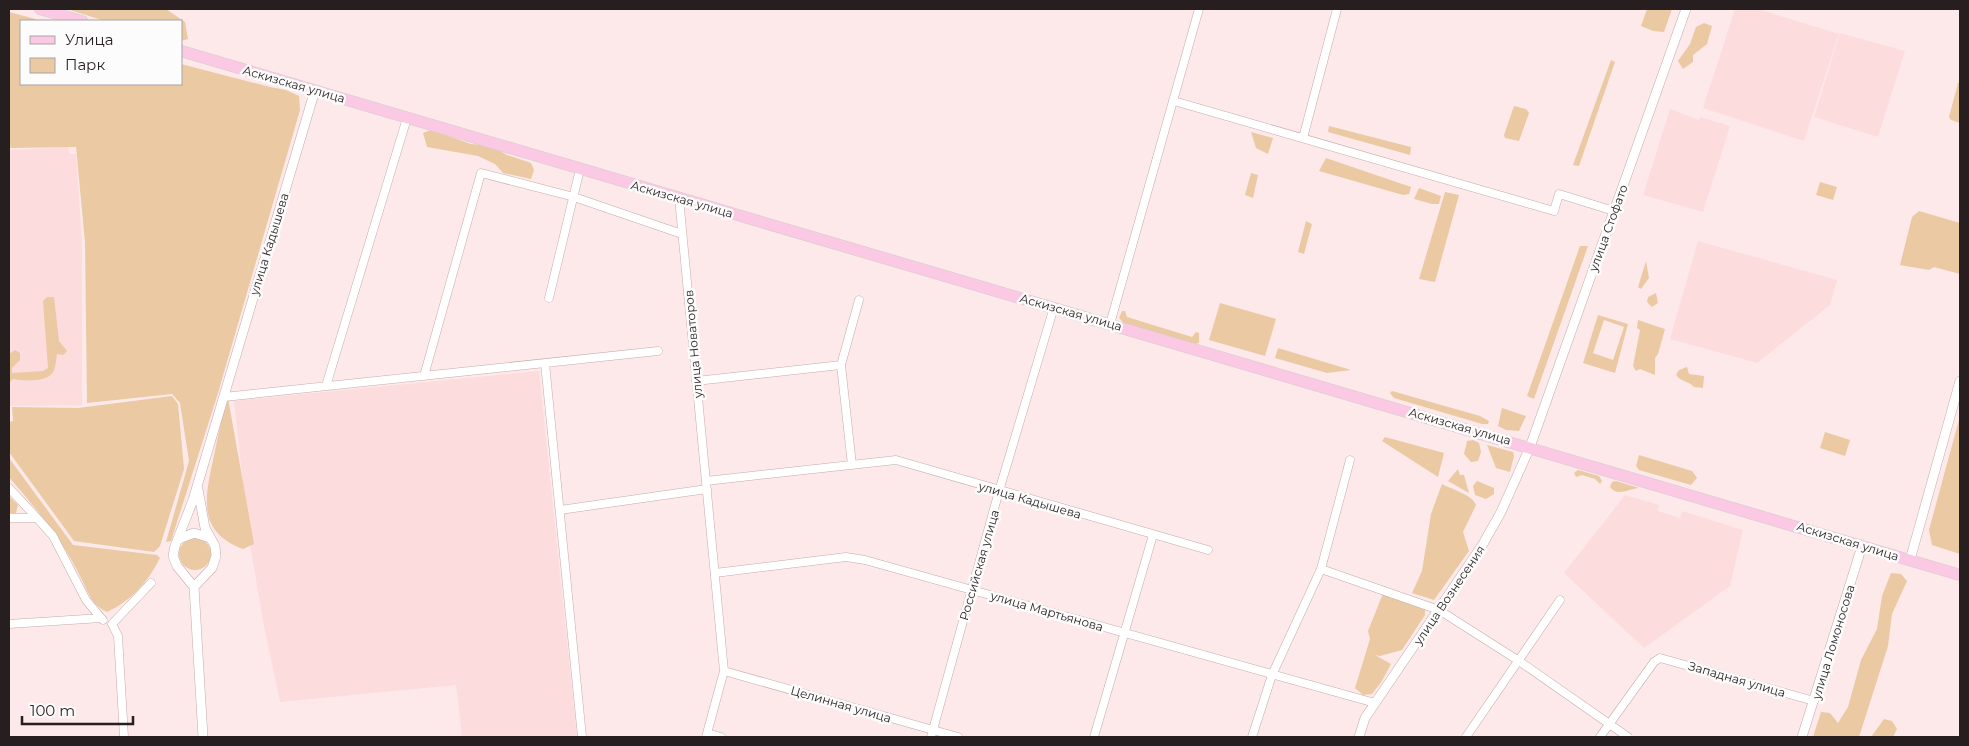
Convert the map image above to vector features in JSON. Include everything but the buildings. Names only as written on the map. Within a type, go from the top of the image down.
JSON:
[{"type":"main road","points":[[40,9],[78,20]]},
{"type":"main road","name":"Аскизская улица","points":[[182,51],[1960,574]]},
{"type":"street","points":[[1110,324],[1199,9]]},
{"type":"street","points":[[1303,138],[1337,9]]},
{"type":"street","name":"улица Стофато","points":[[1530,447],[1686,9]]},
{"type":"street","name":"улица Кадышева","points":[[179,540],[193,500],[315,90]]},
{"type":"street","points":[[1174,101],[1554,211],[1559,194],[1614,211]]},
{"type":"street","points":[[326,386],[407,118]]},
{"type":"street","points":[[549,298],[580,169]]},
{"type":"street","points":[[424,376],[481,173],[574,197],[682,234]]},
{"type":"street","name":"улица Новаторов","points":[[679,198],[724,671],[707,735],[721,737]]},
{"type":"street","points":[[852,465],[841,366],[859,300]]},
{"type":"street","name":"Российская улица","points":[[932,734],[999,491],[1054,307]]},
{"type":"street","points":[[224,397],[658,351]]},
{"type":"street","points":[[545,363],[582,737]]},
{"type":"street","points":[[696,381],[841,366]]},
{"type":"street","points":[[1910,560],[1960,381]]},
{"type":"street","name":"улица Вознесения","points":[[1359,737],[1365,718],[1439,610],[1492,528],[1530,447]]},
{"type":"street","name":"улица Кадышева","points":[[706,481],[896,460],[1208,550]]},
{"type":"street","points":[[1252,737],[1272,675],[1321,569],[1350,460]]},
{"type":"street","points":[[194,587],[213,565],[216,556],[215,546],[205,528],[197,486]]},
{"type":"street","points":[[9,488],[53,536],[86,600],[101,618],[112,624],[118,636],[124,737]]},
{"type":"street","points":[[560,510],[707,489]]},
{"type":"street","points":[[9,518],[37,518]]},
{"type":"street","points":[[203,737],[194,587],[175,563],[173,556],[175,546],[179,540],[194,532],[210,538]]},
{"type":"street","points":[[1094,737],[1153,535]]},
{"type":"street","name":"улица Ломоносова","points":[[1802,737],[1862,546]]},
{"type":"street","name":"улица Мартьянова","points":[[715,573],[846,557],[865,560],[1375,703]]},
{"type":"street","points":[[1321,569],[1439,610],[1519,661],[1628,737]]},
{"type":"street","points":[[182,572],[194,576],[207,572]]},
{"type":"street","points":[[112,624],[151,583]]},
{"type":"street","points":[[1466,737],[1560,600]]},
{"type":"street","points":[[9,624],[101,618]]},
{"type":"street","name":"Западная улица","points":[[1609,724],[1660,658],[1814,701]]},
{"type":"street","name":"Целинная улица","points":[[724,671],[932,734],[958,737]]},
{"type":"street","points":[[1600,737],[1609,724]]},
{"type":"shaded area","points":[[1735,9],[1758,9],[1839,34],[1804,141],[1703,108]]},
{"type":"shaded area","points":[[1840,33],[1905,51],[1878,137],[1814,117]]},
{"type":"shaded area","points":[[1670,109],[1699,120],[1700,117],[1730,126],[1703,212],[1643,195]]},
{"type":"shaded area","points":[[68,147],[70,154],[76,154],[82,242],[82,405],[9,406],[9,150]]},
{"type":"shaded area","points":[[1698,241],[1837,280],[1830,305],[1757,363],[1670,339]]},
{"type":"shaded area","points":[[539,371],[577,737],[462,737],[456,685],[280,702],[264,626],[249,539],[234,401]]},
{"type":"shaded area","points":[[1625,495],[1659,505],[1658,511],[1680,518],[1682,511],[1743,530],[1730,586],[1644,648],[1564,573]]},
{"type":"green space","points":[[67,9],[166,9],[185,22],[188,39],[182,41],[182,20],[102,20]]},
{"type":"green space","points":[[1647,9],[1672,9],[1664,32],[1653,31],[1641,26]]},
{"type":"green space","points":[[9,12],[39,20],[20,20],[20,85],[182,85],[182,64],[286,90],[299,96],[300,110],[218,393],[171,541],[166,542],[189,461],[180,403],[172,394],[87,403],[85,242],[76,147],[9,148]]},
{"type":"green space","points":[[1704,23],[1712,26],[1707,44],[1693,55],[1693,62],[1683,69],[1678,61],[1690,44],[1696,27]]},
{"type":"green space","points":[[1611,60],[1615,62],[1579,166],[1573,165]]},
{"type":"green space","points":[[1958,83],[1960,83],[1960,123],[1951,120],[1949,117]]},
{"type":"green space","points":[[1514,106],[1526,109],[1529,113],[1519,141],[1505,138],[1504,135]]},
{"type":"green space","points":[[1329,126],[1411,147],[1410,155],[1328,132]]},
{"type":"green space","points":[[431,130],[471,144],[491,146],[507,155],[531,163],[534,170],[531,179],[503,173],[495,164],[478,156],[427,147],[423,133]]},
{"type":"green space","points":[[1251,132],[1273,138],[1268,154],[1256,148]]},
{"type":"green space","points":[[1326,158],[1411,187],[1409,194],[1403,195],[1319,171]]},
{"type":"green space","points":[[1251,173],[1258,175],[1253,198],[1245,195]]},
{"type":"green space","points":[[1820,182],[1837,187],[1833,200],[1816,195]]},
{"type":"green space","points":[[1419,188],[1441,196],[1439,204],[1414,199]]},
{"type":"green space","points":[[1445,192],[1459,195],[1435,282],[1419,279]]},
{"type":"green space","points":[[1919,211],[1960,223],[1960,274],[1934,267],[1929,270],[1900,265],[1912,217]]},
{"type":"green space","points":[[1306,221],[1312,224],[1304,254],[1298,252]]},
{"type":"green space","points":[[1580,246],[1588,246],[1534,399],[1527,396]]},
{"type":"green space","points":[[1646,261],[1649,278],[1641,289],[1638,287]]},
{"type":"green space","points":[[1656,293],[1658,303],[1652,307],[1647,302],[1648,297]]},
{"type":"green space","points":[[47,297],[54,297],[59,341],[67,351],[63,355],[57,354],[54,370],[47,377],[36,380],[13,379],[9,383],[9,354],[15,350],[20,353],[20,360],[12,368],[12,373],[43,371],[48,368],[43,301]]},
{"type":"green space","points":[[1220,303],[1276,319],[1265,356],[1209,340]]},
{"type":"green space","points":[[1122,311],[1125,311],[1127,317],[1192,337],[1196,332],[1199,333],[1199,343],[1195,344],[1125,324],[1119,318]]},
{"type":"green space","points":[[1598,315],[1628,324],[1615,373],[1583,363]],"holes":[[[1604,320],[1624,327],[1613,360],[1593,353]]]},
{"type":"green space","points":[[1638,320],[1665,329],[1658,354],[1655,358],[1655,375],[1640,369],[1636,371],[1633,366],[1640,330],[1637,328]]},
{"type":"green space","points":[[1278,348],[1351,370],[1327,373],[1275,358]]},
{"type":"green space","points":[[1687,367],[1689,374],[1704,376],[1703,388],[1694,387],[1676,375],[1679,370]]},
{"type":"green space","points":[[1392,391],[1480,416],[1489,421],[1488,424],[1482,424],[1394,398],[1390,393]]},
{"type":"green space","points":[[172,396],[178,404],[184,469],[160,546],[154,552],[74,541],[9,452],[9,422],[13,421],[12,407],[78,408]]},
{"type":"green space","points":[[228,398],[254,544],[243,549],[228,542],[218,533],[211,523],[208,512],[207,500],[210,474],[225,403]]},
{"type":"green space","points":[[1502,408],[1526,416],[1519,431],[1506,430],[1498,426]]},
{"type":"green space","points":[[1960,416],[1960,554],[1932,545],[1929,530]]},
{"type":"green space","points":[[1825,432],[1850,440],[1845,456],[1820,448]]},
{"type":"green space","points":[[1385,437],[1444,453],[1438,477],[1382,441]]},
{"type":"green space","points":[[1473,440],[1479,443],[1481,452],[1478,461],[1471,462],[1464,454],[1467,441]]},
{"type":"green space","points":[[1487,445],[1513,452],[1514,456],[1510,472],[1496,468]]},
{"type":"green space","points":[[1639,455],[1692,471],[1697,478],[1691,485],[1639,470],[1636,466]]},
{"type":"green space","points":[[9,458],[73,545],[157,555],[160,558],[138,590],[116,608],[107,612],[95,603],[67,552],[9,477]]},
{"type":"green space","points":[[1458,469],[1460,475],[1464,475],[1469,493],[1448,481]]},
{"type":"green space","points":[[1578,470],[1599,476],[1602,481],[1600,484],[1595,479],[1582,475],[1576,477],[1574,473]]},
{"type":"green space","points":[[1477,481],[1494,488],[1494,494],[1486,499],[1475,495],[1473,486]]},
{"type":"green space","points":[[1616,481],[1639,488],[1616,492],[1610,487],[1612,482]]},
{"type":"green space","points":[[1442,484],[1471,498],[1476,505],[1463,532],[1469,551],[1434,600],[1412,593],[1422,571],[1431,514]]},
{"type":"green space","points":[[9,496],[18,505],[16,513],[9,513]]},
{"type":"green space","points":[[195,538],[207,542],[211,554],[207,566],[195,570],[183,566],[179,554],[183,542]]},
{"type":"green space","points":[[1891,573],[1901,574],[1907,581],[1892,614],[1888,646],[1859,737],[1813,737],[1821,712],[1830,713],[1838,723],[1848,707],[1861,660],[1877,629],[1882,596]]},
{"type":"green space","points":[[1384,591],[1425,610],[1425,615],[1402,650],[1380,656],[1375,655],[1391,664],[1372,694],[1363,695],[1355,688],[1370,639],[1368,631]]},
{"type":"green space","points":[[1884,719],[1892,721],[1897,729],[1893,737],[1871,737]]}]
